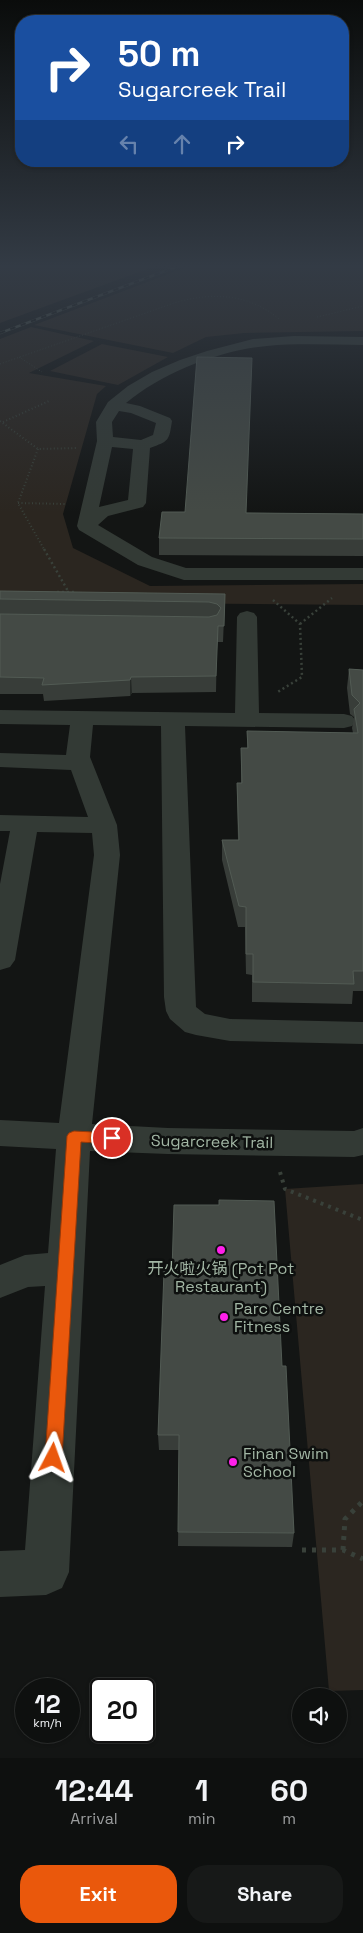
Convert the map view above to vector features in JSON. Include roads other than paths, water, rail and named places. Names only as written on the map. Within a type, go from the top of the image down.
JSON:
[{"type":"street","points":[[86,526],[104,444],[102,434],[107,416],[113,405],[128,391],[199,356],[237,347]]},
{"type":"street","points":[[223,349],[236,352],[363,353]]},
{"type":"street","points":[[104,444],[142,445],[161,438],[164,421],[135,409],[113,405]]},
{"type":"street","points":[[86,526],[102,512],[137,503],[142,445]]},
{"type":"street","points":[[86,526],[145,561],[184,574],[363,574]]},
{"type":"street","points":[[342,574],[356,562],[363,562]]},
{"type":"street","points":[[241,623],[247,716]]},
{"type":"street","points":[[0,717],[173,719],[247,716],[344,721]]},
{"type":"street","points":[[0,1574],[46,1572],[74,1136],[107,855],[104,825],[78,757],[82,718]]},
{"type":"street","points":[[173,719],[180,996],[182,1011],[196,1024],[230,1030],[363,1033]]},
{"type":"street","points":[[0,760],[80,763]]},
{"type":"street","points":[[0,960],[13,823],[104,825]]},
{"type":"street","name":"Sugarcreek Trail","points":[[0,1133],[168,1141],[354,1144],[363,1141]]},
{"type":"street","points":[[0,1282],[25,1271],[66,1268]]},
{"type":"place","name":"开火啦火锅 (Pot Pot Restaurant)","points":[[221,1250]]},
{"type":"place","name":"Parc Centre Fitness","points":[[224,1317]]},
{"type":"place","name":"Finan Swim School","points":[[233,1462]]}]
